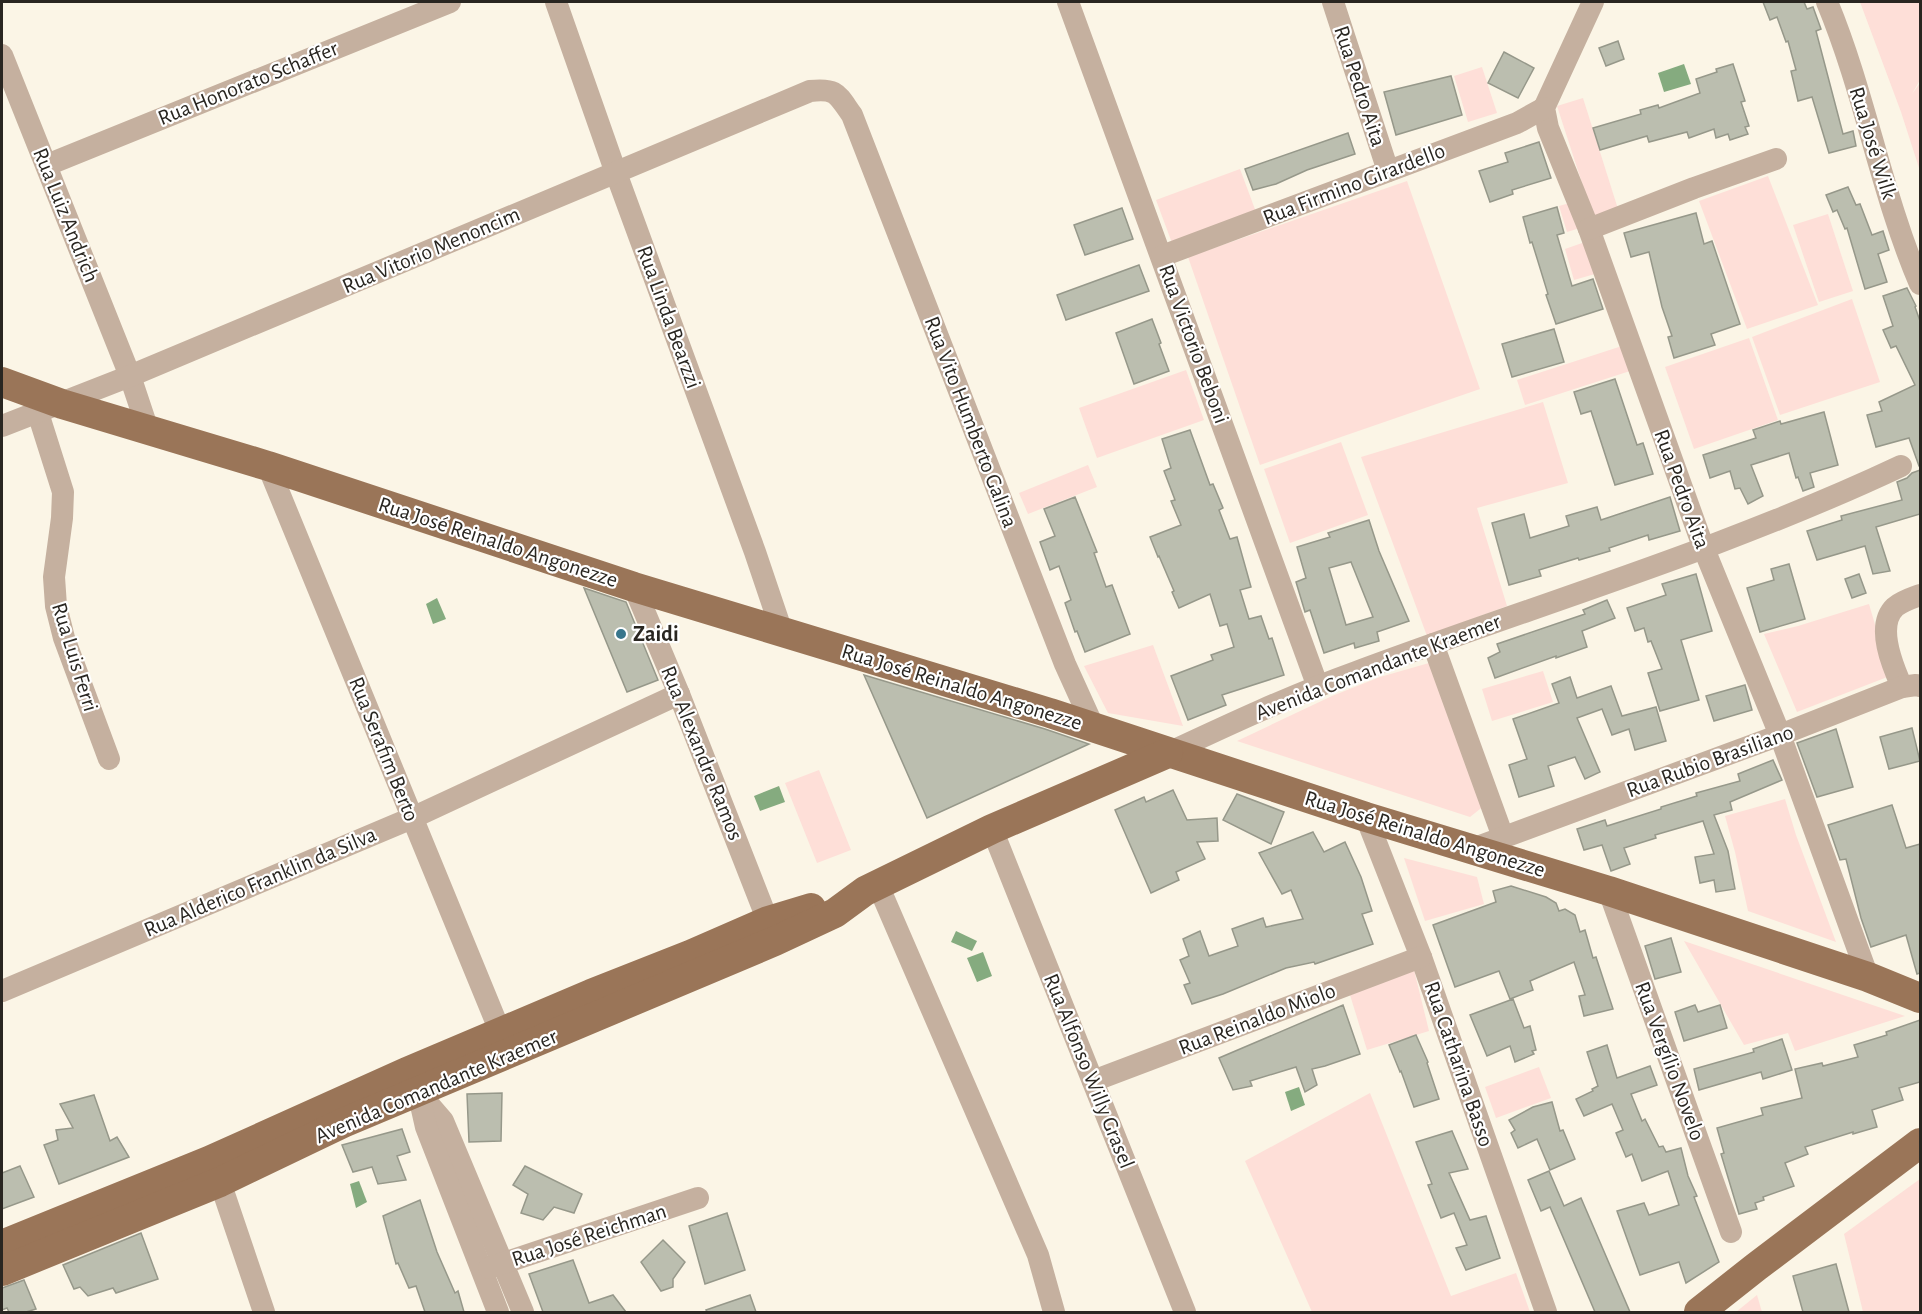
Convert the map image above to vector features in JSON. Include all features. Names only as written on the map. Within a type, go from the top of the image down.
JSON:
[{"type":"main road","name":"Rua José Reinaldo Angonezze","points":[[2,382],[50,408],[148,430],[268,466],[634,586],[1094,728],[1366,817],[1609,891],[1868,977],[1920,998]]},
{"type":"main road","name":"Avenida Comandante Kraemer","points":[[2,1271],[77,1227],[214,1171],[413,1082],[772,931],[835,913],[872,888],[992,829],[1168,753]]},
{"type":"main road","points":[[1700,1312],[1920,1143]]},
{"type":"main road","points":[[1726,1312],[1920,1164]]},
{"type":"main road","name":"Avenida Comandante Kraemer","points":[[2,1245],[77,1227]]},
{"type":"street","name":"Rua Honorato Schaffer","points":[[47,165],[450,2]]},
{"type":"street","name":"Rua Linda Bearzzi","points":[[556,2],[782,632]]},
{"type":"street","name":"Rua Victorio Beboni","points":[[1068,2],[1318,687]]},
{"type":"street","name":"Rua Pedro Aita","points":[[1333,2],[1388,171]]},
{"type":"street","points":[[1544,108],[1593,2]]},
{"type":"street","name":"Rua José Wilk","points":[[1827,2],[1861,101],[1907,253],[1920,284]]},
{"type":"street","name":"Rua Luiz Andrich","points":[[2,55],[47,165],[148,430]]},
{"type":"street","name":"Rua Vitorio Menoncim","points":[[2,426],[129,376],[810,91],[826,89],[838,95],[852,115]]},
{"type":"street","name":"Rua Firmino Girardello","points":[[1162,256],[1517,123],[1544,108]]},
{"type":"street","name":"Rua Pedro Aita","points":[[1544,108],[1548,128],[1588,229],[1704,549],[1780,735],[1868,977]]},
{"type":"street","name":"Rua Vito Humberto Galina","points":[[852,115],[1060,653],[1094,728]]},
{"type":"street","points":[[1588,229],[1776,159]]},
{"type":"street","name":"Rua Luis Ferri","points":[[50,408],[55,462],[63,492],[54,577],[56,606],[64,638],[109,759]]},
{"type":"street","name":"Rua Serafim Berto","points":[[268,466],[505,1043]]},
{"type":"street","name":"Avenida Comandante Kraemer","points":[[1168,753],[1318,687],[1704,549],[1900,466]]},
{"type":"street","name":"Rua Alexandre Ramos","points":[[634,586],[772,931]]},
{"type":"street","points":[[1913,686],[1887,651],[1886,626],[1893,608],[1920,595]]},
{"type":"street","points":[[1433,644],[1503,837]]},
{"type":"street","name":"Rua Rubio Brasiliano","points":[[1472,849],[1913,686]]},
{"type":"street","name":"Rua Alderico Franklin da Silva","points":[[2,991],[412,818],[679,694]]},
{"type":"street","name":"Rua Catharina Basso","points":[[1366,817],[1421,957],[1546,1312]]},
{"type":"street","name":"Rua Alfonso Willy Grasel","points":[[992,829],[1185,1312]]},
{"type":"street","points":[[872,888],[1038,1255],[1054,1312]]},
{"type":"street","name":"Rua Vergílio Novelo","points":[[1609,891],[1731,1232]]},
{"type":"street","name":"Rua Reinaldo Miolo","points":[[1093,1081],[1421,957]]},
{"type":"street","points":[[413,1082],[443,1121],[523,1312]]},
{"type":"street","points":[[413,1082],[426,1127],[480,1271],[498,1312]]},
{"type":"street","points":[[214,1171],[264,1312]]},
{"type":"street","name":"Rua José Reichman","points":[[480,1271],[698,1198]]},
{"type":"shaded area","points":[[1860,2],[1920,2],[1920,80],[1912,94],[1920,83],[1920,171],[1901,112]]},
{"type":"shaded area","points":[[1684,64],[1691,84],[1664,92],[1658,73]]},
{"type":"shaded area","points":[[1482,67],[1497,113],[1468,122],[1454,76]]},
{"type":"shaded area","points":[[1583,98],[1618,209],[1593,217],[1557,106]]},
{"type":"shaded area","points":[[1240,169],[1256,212],[1172,243],[1156,200]]},
{"type":"shaded area","points":[[1768,176],[1818,305],[1747,329],[1699,201]]},
{"type":"shaded area","points":[[1407,181],[1480,389],[1260,465],[1188,257]]},
{"type":"shaded area","points":[[1573,202],[1580,228],[1567,232],[1559,206]]},
{"type":"shaded area","points":[[1828,214],[1853,291],[1819,302],[1793,225]]},
{"type":"shaded area","points":[[1585,242],[1595,274],[1574,280],[1565,249]]},
{"type":"shaded area","points":[[1852,299],[1880,382],[1780,415],[1752,337]]},
{"type":"shaded area","points":[[1749,338],[1778,420],[1694,449],[1665,367]]},
{"type":"shaded area","points":[[1622,346],[1630,371],[1525,405],[1517,380]]},
{"type":"shaded area","points":[[1186,370],[1204,420],[1097,458],[1079,408]]},
{"type":"shaded area","points":[[1543,402],[1568,483],[1477,508],[1507,606],[1427,636],[1361,457]]},
{"type":"shaded area","points":[[1341,442],[1368,515],[1290,543],[1264,469]]},
{"type":"shaded area","points":[[1088,465],[1097,487],[1028,514],[1019,493]]},
{"type":"shaded area","points":[[437,598],[446,619],[433,624],[426,604]]},
{"type":"shaded area","points":[[1869,604],[1890,676],[1797,712],[1764,634]]},
{"type":"shaded area","points":[[1153,645],[1183,726],[1108,713],[1084,666]]},
{"type":"shaded area","points":[[1429,663],[1485,805],[1470,817],[1237,741],[1332,696],[1380,677]]},
{"type":"shaded area","points":[[1543,671],[1553,702],[1492,721],[1482,689]]},
{"type":"shaded area","points":[[819,770],[851,850],[817,863],[785,783]]},
{"type":"shaded area","points":[[779,786],[785,802],[760,811],[754,796]]},
{"type":"shaded area","points":[[1785,799],[1836,942],[1748,911],[1725,816]]},
{"type":"shaded area","points":[[1404,858],[1477,877],[1484,904],[1425,921]]},
{"type":"shaded area","points":[[956,931],[977,941],[972,951],[951,942]]},
{"type":"shaded area","points":[[1684,941],[1905,1016],[1795,1051],[1788,1033],[1744,1045]]},
{"type":"shaded area","points":[[983,952],[992,976],[977,982],[967,958]]},
{"type":"shaded area","points":[[1414,970],[1429,1031],[1367,1050],[1350,995]]},
{"type":"shaded area","points":[[1539,1067],[1551,1098],[1496,1118],[1485,1087]]},
{"type":"shaded area","points":[[1299,1087],[1305,1105],[1291,1111],[1285,1092]]},
{"type":"shaded area","points":[[1370,1093],[1451,1296],[1516,1273],[1530,1312],[1312,1312],[1245,1161]]},
{"type":"shaded area","points":[[1920,1179],[1920,1312],[1863,1312],[1844,1234]]},
{"type":"shaded area","points":[[359,1181],[367,1202],[356,1208],[350,1184]]},
{"type":"shaded area","points":[[1757,1295],[1762,1312],[1736,1312]]},
{"type":"building","points":[[1763,2],[1804,2],[1807,9],[1813,7],[1821,29],[1816,31],[1843,134],[1853,131],[1856,146],[1829,153],[1812,97],[1798,101],[1791,71],[1796,70],[1788,41],[1786,42],[1777,17],[1770,20]]},
{"type":"building","points":[[1618,41],[1624,59],[1606,66],[1599,48]]},
{"type":"building","points":[[1504,52],[1534,68],[1518,98],[1488,83]]},
{"type":"building","points":[[1733,64],[1745,101],[1741,102],[1749,126],[1745,127],[1748,134],[1730,140],[1728,134],[1716,138],[1714,129],[1689,138],[1687,132],[1649,142],[1647,136],[1600,150],[1593,128],[1641,114],[1640,110],[1658,105],[1659,108],[1700,93],[1696,79]]},
{"type":"building","points":[[1451,76],[1462,115],[1396,135],[1384,92]]},
{"type":"building","points":[[1348,133],[1355,154],[1307,170],[1276,184],[1253,190],[1245,169]]},
{"type":"building","points":[[1539,142],[1551,178],[1512,190],[1513,194],[1490,202],[1479,171],[1508,162],[1505,153]]},
{"type":"building","points":[[1848,187],[1856,205],[1860,204],[1872,235],[1883,231],[1889,250],[1878,254],[1887,282],[1865,289],[1847,228],[1845,229],[1837,210],[1833,212],[1826,195]]},
{"type":"building","points":[[1557,207],[1564,233],[1557,235],[1572,286],[1593,279],[1603,309],[1556,324],[1523,217]]},
{"type":"building","points":[[1122,208],[1133,239],[1085,255],[1074,225]]},
{"type":"building","points":[[1696,213],[1704,244],[1712,241],[1740,324],[1711,334],[1715,345],[1674,358],[1668,337],[1672,336],[1662,307],[1649,252],[1631,257],[1624,233]]},
{"type":"building","points":[[1139,265],[1149,291],[1066,320],[1057,295]]},
{"type":"building","points":[[1907,288],[1920,321],[1920,466],[1909,438],[1876,447],[1867,415],[1882,411],[1879,402],[1915,385],[1896,346],[1891,348],[1883,330],[1893,326],[1883,296]]},
{"type":"building","points":[[1152,319],[1169,371],[1134,384],[1116,333]]},
{"type":"building","points":[[1554,329],[1564,362],[1512,377],[1502,344]]},
{"type":"building","points":[[1615,379],[1637,445],[1643,443],[1653,474],[1615,485],[1591,411],[1581,414],[1574,392]]},
{"type":"building","points":[[1824,412],[1838,465],[1810,473],[1814,487],[1803,491],[1798,477],[1796,478],[1789,453],[1751,465],[1763,496],[1748,504],[1740,488],[1735,489],[1730,471],[1710,478],[1703,455],[1756,438],[1753,430],[1780,421],[1781,424]]},
{"type":"building","points":[[1190,430],[1210,485],[1213,484],[1223,508],[1219,510],[1230,539],[1237,537],[1251,587],[1240,590],[1249,619],[1261,616],[1269,639],[1272,638],[1284,675],[1222,695],[1226,705],[1188,720],[1171,676],[1213,660],[1211,655],[1234,647],[1227,624],[1220,626],[1210,594],[1179,608],[1150,537],[1181,525],[1171,501],[1175,500],[1164,471],[1171,468],[1162,439]]},
{"type":"building","points":[[1920,470],[1920,514],[1876,527],[1890,571],[1873,574],[1865,546],[1817,560],[1807,531],[1842,520],[1841,516],[1902,500],[1897,482]]},
{"type":"building","points":[[1075,497],[1097,552],[1094,553],[1106,587],[1112,585],[1130,634],[1085,652],[1065,603],[1071,600],[1059,566],[1050,570],[1040,542],[1055,536],[1044,509]]},
{"type":"building","points":[[1670,497],[1680,531],[1649,540],[1648,535],[1609,548],[1610,551],[1539,570],[1541,576],[1509,585],[1492,523],[1524,514],[1530,538],[1569,526],[1566,516],[1597,507],[1601,520]]},
{"type":"building","points":[[1369,520],[1379,551],[1409,621],[1377,632],[1379,641],[1355,648],[1354,643],[1324,653],[1310,610],[1305,612],[1296,582],[1306,578],[1297,547],[1330,537],[1328,533]],"holes":[[[1351,562],[1373,617],[1346,625],[1329,568]]]},
{"type":"building","points":[[1789,564],[1805,619],[1760,632],[1747,588],[1774,580],[1771,569]]},
{"type":"building","points":[[1696,574],[1712,631],[1681,640],[1699,700],[1660,711],[1648,673],[1662,669],[1651,641],[1648,642],[1644,628],[1635,631],[1627,608],[1666,595],[1662,584]]},
{"type":"building","points":[[1859,574],[1866,593],[1852,598],[1845,579]]},
{"type":"building","name":"Zaidi","points":[[584,588],[626,602],[658,680],[627,692]]},
{"type":"building","points":[[1607,600],[1615,618],[1582,631],[1587,647],[1495,678],[1488,658],[1500,652],[1497,644],[1585,614],[1583,610]]},
{"type":"building","points":[[864,675],[1045,729],[1089,744],[927,818]]},
{"type":"building","points":[[1570,677],[1577,698],[1611,686],[1622,716],[1656,707],[1666,741],[1635,750],[1629,729],[1612,735],[1602,709],[1577,718],[1600,772],[1585,779],[1575,757],[1548,766],[1554,786],[1519,797],[1509,765],[1527,759],[1513,719],[1559,703],[1552,684]]},
{"type":"building","points":[[1745,685],[1752,710],[1714,721],[1706,696]]},
{"type":"building","points":[[1912,728],[1920,761],[1889,769],[1880,737]]},
{"type":"building","points":[[1836,729],[1853,787],[1817,797],[1797,743]]},
{"type":"building","points":[[1773,760],[1782,780],[1730,802],[1732,810],[1714,815],[1728,851],[1735,889],[1716,892],[1714,880],[1700,883],[1695,857],[1714,854],[1703,821],[1655,835],[1656,838],[1624,848],[1630,864],[1611,871],[1602,845],[1584,850],[1577,829],[1605,820],[1607,826],[1661,809],[1661,807],[1697,796],[1696,793],[1740,781],[1738,774]]},
{"type":"building","points":[[1173,790],[1187,820],[1217,818],[1218,841],[1197,842],[1205,859],[1176,872],[1179,880],[1151,893],[1115,810],[1144,797],[1146,802]]},
{"type":"building","points":[[1237,794],[1284,812],[1271,844],[1223,820]]},
{"type":"building","points":[[1892,805],[1906,848],[1920,844],[1920,973],[1917,974],[1906,935],[1871,947],[1846,859],[1840,860],[1828,825]]},
{"type":"building","points":[[1313,832],[1324,852],[1345,842],[1361,877],[1372,911],[1362,914],[1373,944],[1315,964],[1314,962],[1286,968],[1192,1004],[1184,985],[1190,983],[1180,960],[1189,956],[1183,939],[1200,931],[1209,956],[1238,946],[1232,929],[1263,918],[1266,927],[1303,919],[1291,890],[1282,894],[1259,853]]},
{"type":"building","points":[[1511,886],[1546,897],[1556,903],[1559,911],[1565,909],[1575,915],[1580,932],[1585,930],[1593,958],[1596,957],[1613,1009],[1584,1016],[1579,996],[1585,995],[1574,962],[1530,981],[1533,990],[1510,999],[1499,971],[1455,987],[1433,925],[1496,902],[1493,891]]},
{"type":"building","points":[[1671,938],[1681,972],[1655,979],[1645,946]]},
{"type":"building","points":[[1513,999],[1524,1028],[1530,1026],[1536,1050],[1532,1051],[1534,1054],[1515,1062],[1510,1046],[1487,1056],[1470,1015]]},
{"type":"building","points":[[1343,1005],[1360,1054],[1312,1069],[1317,1085],[1305,1092],[1296,1067],[1250,1081],[1252,1086],[1233,1090],[1219,1058]]},
{"type":"building","points":[[1695,1005],[1698,1012],[1720,1005],[1727,1028],[1684,1041],[1675,1012]]},
{"type":"building","points":[[1920,1020],[1920,1082],[1899,1088],[1903,1100],[1872,1110],[1877,1127],[1805,1147],[1808,1154],[1785,1163],[1794,1186],[1763,1197],[1764,1200],[1755,1203],[1757,1209],[1739,1214],[1721,1154],[1724,1153],[1717,1128],[1763,1115],[1761,1108],[1802,1098],[1795,1069],[1822,1063],[1823,1066],[1858,1057],[1854,1045],[1887,1035],[1886,1032]]},
{"type":"building","points":[[1416,1035],[1428,1062],[1439,1099],[1414,1107],[1389,1045]]},
{"type":"building","points":[[1782,1039],[1792,1070],[1763,1079],[1761,1072],[1699,1090],[1694,1069],[1754,1052],[1753,1049]]},
{"type":"building","points":[[1607,1045],[1617,1078],[1650,1066],[1657,1085],[1631,1094],[1642,1121],[1645,1119],[1659,1147],[1663,1146],[1666,1152],[1681,1148],[1688,1176],[1697,1196],[1694,1197],[1719,1262],[1686,1283],[1679,1262],[1640,1275],[1617,1211],[1644,1203],[1649,1215],[1679,1205],[1668,1171],[1642,1181],[1632,1154],[1626,1157],[1616,1133],[1623,1130],[1612,1104],[1584,1116],[1576,1099],[1598,1086],[1587,1052]]},
{"type":"building","points":[[502,1093],[501,1141],[469,1142],[467,1094]]},
{"type":"building","points":[[94,1095],[110,1141],[117,1137],[129,1157],[59,1184],[44,1145],[58,1140],[56,1130],[73,1128],[60,1104]]},
{"type":"building","points":[[1552,1102],[1560,1131],[1563,1130],[1575,1159],[1550,1170],[1537,1139],[1518,1148],[1511,1133],[1515,1130],[1509,1120],[1533,1107]]},
{"type":"building","points":[[402,1129],[410,1152],[397,1156],[406,1180],[378,1184],[372,1167],[353,1172],[342,1145]]},
{"type":"building","points":[[1452,1131],[1468,1169],[1449,1173],[1470,1220],[1486,1216],[1500,1258],[1466,1270],[1456,1248],[1467,1245],[1454,1213],[1441,1218],[1428,1185],[1432,1184],[1416,1142]]},
{"type":"building","points":[[20,1166],[34,1197],[2,1209],[2,1173]]},
{"type":"building","points":[[525,1166],[582,1194],[574,1213],[554,1207],[543,1220],[521,1213],[528,1194],[513,1185]]},
{"type":"building","points":[[1549,1171],[1564,1206],[1581,1198],[1630,1312],[1595,1312],[1550,1207],[1541,1211],[1528,1180]]},
{"type":"building","points":[[420,1200],[437,1252],[455,1293],[458,1291],[464,1312],[425,1312],[416,1286],[409,1288],[398,1263],[396,1264],[383,1216]]},
{"type":"building","points":[[727,1213],[745,1270],[705,1284],[689,1226]]},
{"type":"building","points":[[141,1233],[158,1279],[116,1293],[113,1288],[88,1296],[80,1287],[74,1289],[63,1265]]},
{"type":"building","points":[[663,1240],[685,1262],[673,1279],[673,1287],[661,1291],[641,1262]]},
{"type":"building","points":[[573,1260],[589,1303],[613,1295],[626,1312],[543,1312],[529,1274]]},
{"type":"building","points":[[1836,1264],[1849,1312],[1803,1312],[1793,1276]]},
{"type":"building","points":[[24,1280],[36,1309],[26,1312],[9,1312],[7,1308],[2,1310],[2,1288]]},
{"type":"building","points":[[750,1295],[756,1312],[707,1312],[706,1310]]},
{"type":"place","name":"Zaidi","points":[[621,634]]}]
